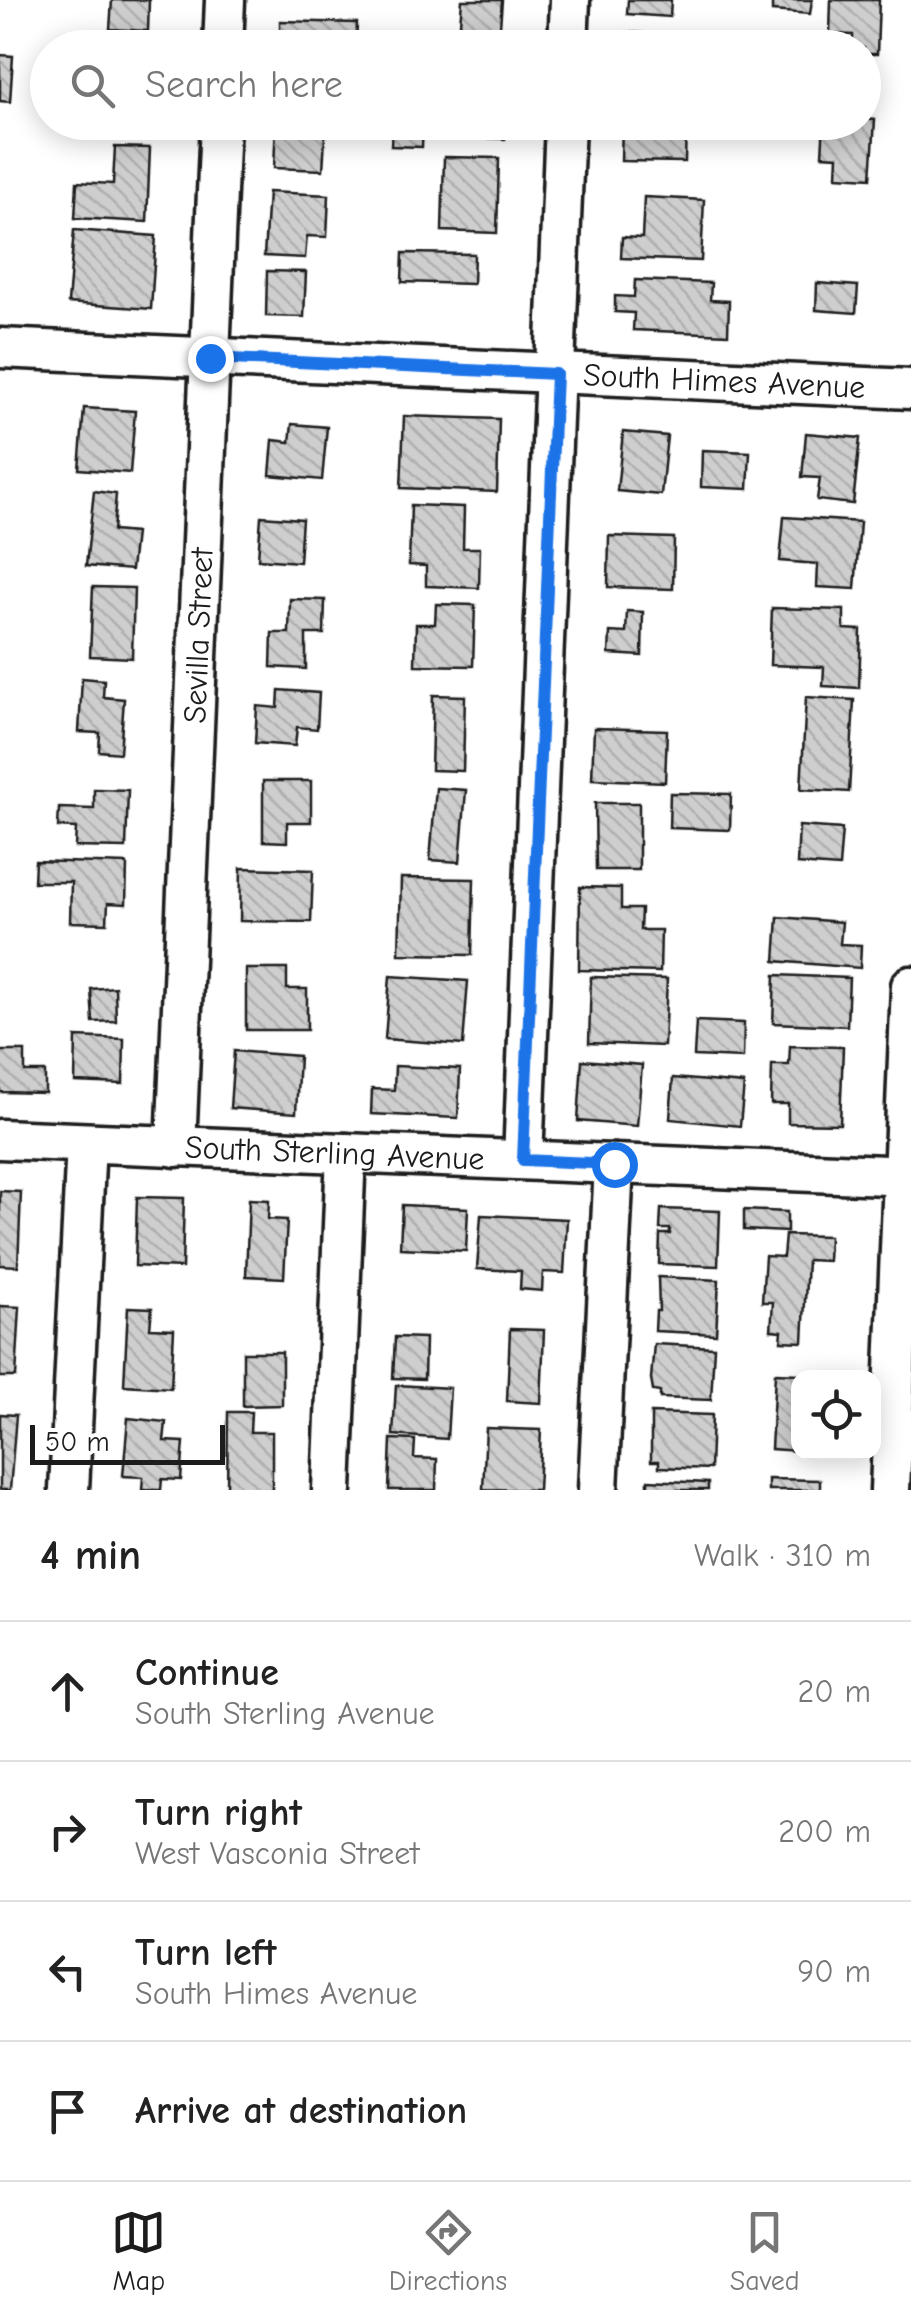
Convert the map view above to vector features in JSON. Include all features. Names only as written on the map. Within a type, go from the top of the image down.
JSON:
[{"type":"street","points":[[224,30],[225,0]]},
{"type":"street","points":[[569,30],[570,0]]},
{"type":"street","name":"Sevilla Street","points":[[176,1147],[219,140]]},
{"type":"street","points":[[523,1160],[564,140]]},
{"type":"street","name":"South Himes Avenue","points":[[0,348],[911,390]]},
{"type":"street","points":[[897,1484],[911,986]]},
{"type":"street","name":"South Sterling Avenue","points":[[0,1138],[906,1176]]},
{"type":"street","points":[[69,1490],[86,1143]]},
{"type":"street","points":[[332,1490],[346,1153]]},
{"type":"street","points":[[598,1490],[614,1164]]},
{"type":"building","points":[[112,0],[149,0],[148,30],[110,29]]},
{"type":"building","points":[[462,0],[502,0],[500,30],[460,30]]},
{"type":"building","points":[[628,0],[671,0],[670,17],[627,14]]},
{"type":"building","points":[[772,0],[812,0],[810,14],[772,11]]},
{"type":"building","points":[[831,0],[879,0],[878,30],[830,30]]},
{"type":"building","points":[[280,21],[357,23],[357,30],[280,30]]},
{"type":"building","points":[[0,55],[13,56],[10,102],[0,101]]},
{"type":"building","points":[[275,140],[325,140],[323,170],[274,168]]},
{"type":"building","points":[[391,140],[422,140],[422,147],[391,146]]},
{"type":"building","points":[[622,140],[686,140],[685,162],[621,161]]},
{"type":"building","points":[[823,140],[874,140],[871,178],[837,176],[838,156],[822,155]]},
{"type":"building","points":[[115,147],[150,148],[147,222],[75,218],[77,182],[113,184]]},
{"type":"building","points":[[444,157],[499,158],[497,233],[442,231]]},
{"type":"building","points":[[268,192],[329,195],[327,237],[307,236],[305,258],[264,256]]},
{"type":"building","points":[[644,197],[704,200],[701,261],[621,258],[622,237],[642,238]]},
{"type":"building","points":[[74,230],[156,236],[151,309],[68,303]]},
{"type":"building","points":[[403,253],[474,254],[473,284],[402,282]]},
{"type":"building","points":[[267,271],[306,272],[304,317],[266,316]]},
{"type":"building","points":[[635,280],[711,283],[710,300],[729,301],[728,334],[633,330],[634,313],[615,312],[615,296],[634,297]]},
{"type":"building","points":[[817,283],[858,286],[856,313],[816,310]]},
{"type":"building","points":[[84,408],[135,411],[130,473],[79,469]]},
{"type":"building","points":[[404,416],[499,419],[497,492],[401,488]]},
{"type":"building","points":[[292,424],[327,427],[322,480],[270,475],[273,440],[290,442]]},
{"type":"building","points":[[623,432],[667,436],[661,495],[617,491]]},
{"type":"building","points":[[806,433],[860,438],[853,504],[817,500],[820,478],[802,477]]},
{"type":"building","points":[[702,450],[750,452],[748,489],[701,487]]},
{"type":"building","points":[[94,491],[116,494],[113,531],[135,533],[131,570],[86,566]]},
{"type":"building","points":[[411,505],[464,507],[463,548],[480,548],[479,588],[426,586],[426,566],[409,565]]},
{"type":"building","points":[[261,516],[302,519],[299,562],[258,559]]},
{"type":"building","points":[[784,517],[860,522],[855,589],[817,587],[818,564],[780,561]]},
{"type":"building","points":[[609,536],[674,538],[673,589],[608,587]]},
{"type":"building","points":[[93,587],[134,588],[132,658],[90,656]]},
{"type":"building","points":[[290,599],[325,600],[324,634],[306,634],[306,669],[271,667],[272,633],[289,633]]},
{"type":"building","points":[[436,604],[475,605],[473,666],[415,665],[416,624],[435,624]]},
{"type":"building","points":[[772,608],[844,610],[844,629],[861,630],[859,688],[823,686],[824,667],[770,665]]},
{"type":"building","points":[[627,611],[643,612],[642,656],[609,654],[610,632],[626,633]]},
{"type":"building","points":[[82,678],[104,680],[103,697],[124,699],[120,753],[99,751],[100,733],[79,732]]},
{"type":"building","points":[[279,690],[319,693],[317,729],[297,727],[295,746],[255,743],[257,706],[278,708]]},
{"type":"building","points":[[433,695],[465,696],[463,771],[431,770]]},
{"type":"building","points":[[806,697],[854,700],[849,792],[801,789]]},
{"type":"building","points":[[594,728],[667,730],[665,782],[592,779]]},
{"type":"building","points":[[263,781],[311,781],[311,822],[287,822],[287,842],[263,841]]},
{"type":"building","points":[[436,788],[466,790],[460,862],[430,860]]},
{"type":"building","points":[[94,789],[128,790],[126,848],[75,847],[76,828],[58,827],[59,808],[94,809]]},
{"type":"building","points":[[670,793],[731,794],[730,830],[669,828]]},
{"type":"building","points":[[595,803],[639,803],[639,870],[596,870]]},
{"type":"building","points":[[799,826],[842,829],[839,867],[797,864]]},
{"type":"building","points":[[35,861],[127,864],[126,904],[108,903],[107,923],[70,922],[71,882],[34,882]]},
{"type":"building","points":[[241,868],[313,870],[311,922],[240,921]]},
{"type":"building","points":[[401,878],[474,879],[472,955],[399,954]]},
{"type":"building","points":[[580,887],[621,888],[621,909],[641,909],[640,930],[661,930],[660,972],[579,970]]},
{"type":"building","points":[[778,917],[842,922],[840,944],[861,945],[860,968],[775,961]]},
{"type":"building","points":[[246,969],[287,969],[287,989],[307,989],[307,1030],[246,1030]]},
{"type":"building","points":[[775,975],[849,978],[847,1026],[773,1023]]},
{"type":"building","points":[[390,976],[468,981],[463,1045],[385,1039]]},
{"type":"building","points":[[591,977],[667,979],[664,1046],[589,1043]]},
{"type":"building","points":[[115,987],[116,1021],[93,1022],[91,989]]},
{"type":"building","points":[[696,1021],[744,1023],[743,1058],[694,1056]]},
{"type":"building","points":[[76,1037],[124,1039],[123,1084],[75,1082]]},
{"type":"building","points":[[790,1046],[843,1047],[840,1124],[788,1123],[788,1104],[771,1104],[772,1065],[789,1065]]},
{"type":"building","points":[[0,1051],[25,1051],[25,1072],[45,1072],[45,1093],[0,1092]]},
{"type":"building","points":[[234,1051],[299,1056],[296,1113],[230,1108]]},
{"type":"building","points":[[582,1060],[642,1065],[637,1126],[578,1121]]},
{"type":"building","points":[[395,1066],[460,1069],[458,1118],[371,1114],[372,1089],[394,1090]]},
{"type":"building","points":[[673,1078],[744,1084],[740,1126],[670,1119]]},
{"type":"building","points":[[0,1191],[21,1192],[18,1266],[0,1265]]},
{"type":"building","points":[[137,1197],[184,1198],[182,1268],[135,1266]]},
{"type":"building","points":[[249,1199],[269,1200],[268,1219],[287,1220],[284,1278],[246,1276]]},
{"type":"building","points":[[402,1205],[468,1208],[466,1251],[400,1248]]},
{"type":"building","points":[[661,1209],[720,1211],[718,1266],[659,1264],[660,1234],[670,1234],[670,1229],[660,1229]]},
{"type":"building","points":[[744,1210],[787,1212],[787,1232],[744,1230]]},
{"type":"building","points":[[481,1215],[567,1219],[564,1273],[543,1272],[542,1291],[520,1289],[521,1271],[477,1269]]},
{"type":"building","points":[[785,1235],[829,1236],[828,1261],[807,1260],[803,1342],[781,1341],[782,1331],[771,1330],[773,1302],[762,1302],[765,1256],[783,1257]]},
{"type":"building","points":[[658,1277],[719,1280],[716,1334],[655,1331]]},
{"type":"building","points":[[0,1306],[20,1307],[16,1377],[0,1377]]},
{"type":"building","points":[[128,1307],[152,1308],[150,1328],[174,1329],[171,1388],[124,1385]]},
{"type":"building","points":[[510,1329],[544,1330],[541,1403],[507,1401]]},
{"type":"building","points":[[395,1337],[425,1338],[424,1379],[393,1378]]},
{"type":"building","points":[[654,1344],[714,1347],[711,1400],[660,1398],[660,1392],[653,1391],[651,1379]]},
{"type":"building","points":[[243,1352],[282,1352],[282,1405],[243,1406]]},
{"type":"building","points":[[775,1373],[791,1374],[791,1450],[771,1449]]},
{"type":"building","points":[[396,1385],[450,1388],[447,1439],[393,1435]]},
{"type":"building","points":[[228,1412],[251,1412],[250,1432],[272,1432],[272,1490],[227,1490]]},
{"type":"building","points":[[651,1413],[712,1415],[710,1469],[659,1467],[659,1461],[651,1461]]},
{"type":"building","points":[[0,1414],[16,1415],[10,1490],[0,1490]]},
{"type":"building","points":[[128,1418],[166,1422],[164,1441],[184,1442],[181,1480],[162,1479],[161,1490],[142,1490],[143,1477],[123,1476]]},
{"type":"building","points":[[486,1428],[541,1430],[538,1490],[483,1489]]},
{"type":"building","points":[[391,1439],[415,1440],[414,1458],[437,1459],[436,1490],[389,1490]]},
{"type":"building","points":[[768,1479],[820,1480],[820,1490],[768,1490]]},
{"type":"building","points":[[648,1480],[708,1483],[708,1490],[648,1490]]},
{"type":"route","points":[[210,358],[556,374],[523,1160],[614,1164]]}]
